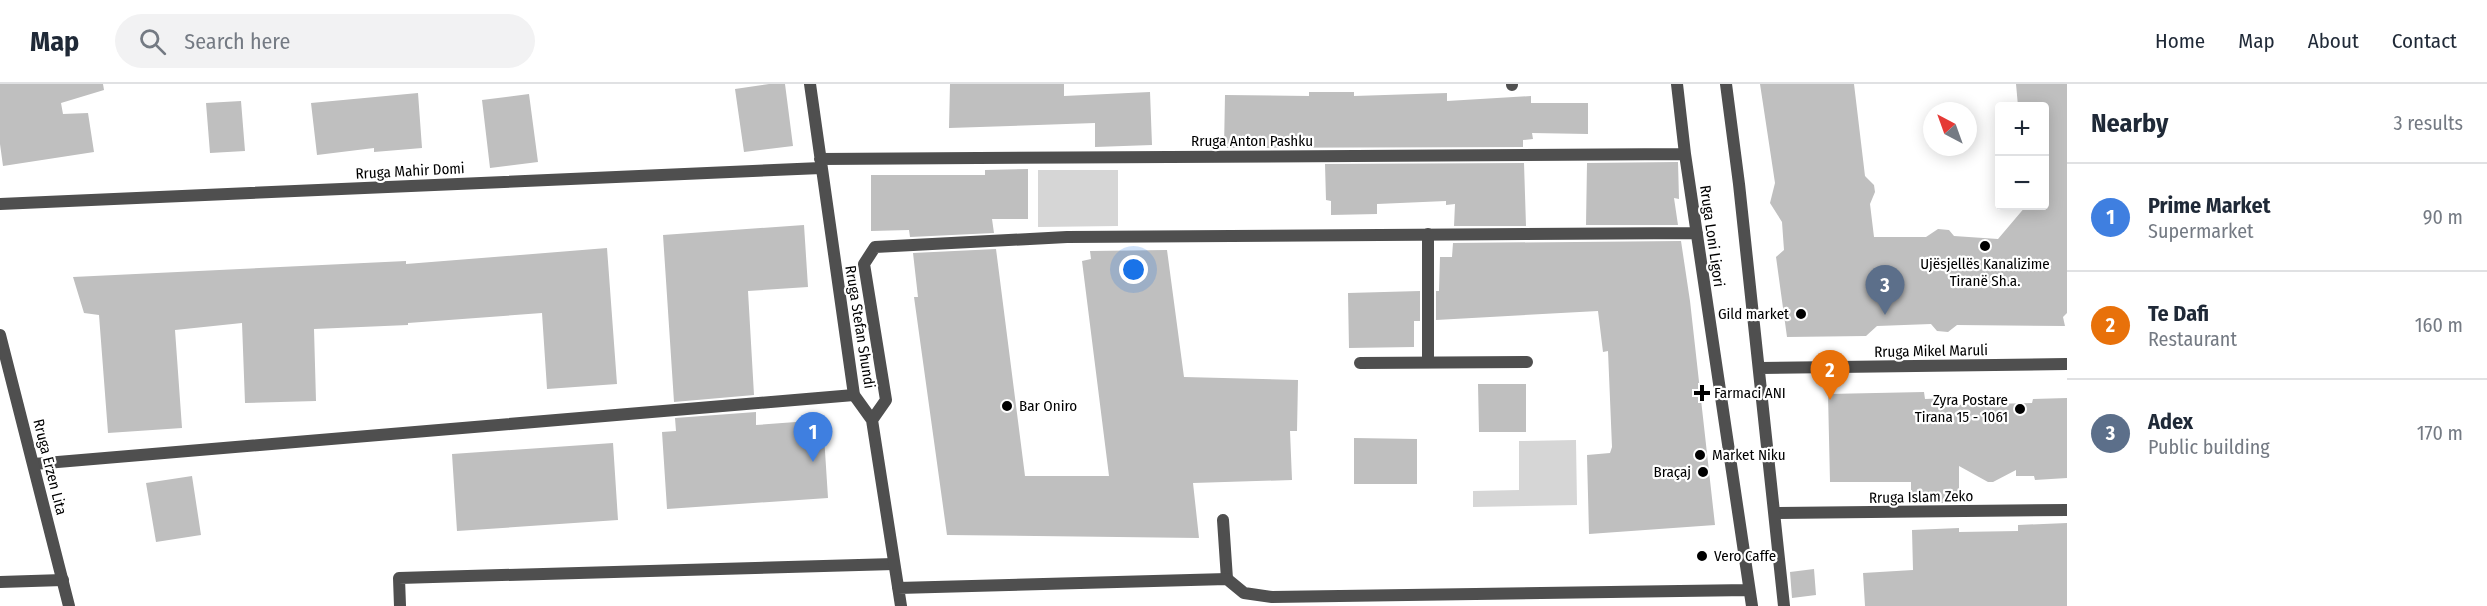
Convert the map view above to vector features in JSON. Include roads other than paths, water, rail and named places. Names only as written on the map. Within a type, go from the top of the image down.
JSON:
[{"type":"street","name":"Rruga Stefan Shundi","points":[[810,84],[854,395],[872,420],[901,606]]},
{"type":"street","name":"Rruga Loni Ligori","points":[[1677,84],[1685,154],[1752,606]]},
{"type":"street","name":"Rruga Loni Ligori","points":[[1726,84],[1760,368],[1784,606]]},
{"type":"street","name":"Rruga Anton Pashku","points":[[820,164],[1685,154]]},
{"type":"street","name":"Rruga Mahir Domi","points":[[0,204],[820,164]]},
{"type":"street","points":[[872,420],[886,400],[864,264],[875,247],[1067,237],[1697,233]]},
{"type":"street","points":[[1428,234],[1428,362]]},
{"type":"street","name":"Rruga Erzen Lita","points":[[0,335],[69,606]]},
{"type":"street","points":[[1360,363],[1527,362]]},
{"type":"street","name":"Rruga Mikel Maruli","points":[[1760,368],[2067,364]]},
{"type":"street","points":[[34,464],[854,395]]},
{"type":"street","name":"Rruga Islam Zeko","points":[[1776,513],[2067,510]]},
{"type":"street","points":[[1223,520],[1227,579]]},
{"type":"street","points":[[400,606],[399,578],[894,564]]},
{"type":"street","points":[[898,588],[1227,579],[1244,593],[1273,601],[1749,590]]},
{"type":"street","points":[[0,582],[63,580]]},
{"type":"place","name":"Ujësjellës Kanalizime Tiranë Sh.a.","points":[[1985,246]]},
{"type":"place","name":"Gild market","points":[[1801,314]]},
{"type":"place","name":"Adex","points":[[1885,315]]},
{"type":"place","name":"Farmaci ANI","points":[[1702,393]]},
{"type":"place","name":"Te Dafi","points":[[1830,400]]},
{"type":"place","name":"Bar Oniro","points":[[1007,406]]},
{"type":"place","name":"Zyra Postare Tirana 15 - 1061","points":[[2020,409]]},
{"type":"place","name":"Market Niku","points":[[1700,455]]},
{"type":"place","name":"Prime Market","points":[[813,462]]},
{"type":"place","name":"Braçaj","points":[[1703,472]]},
{"type":"place","name":"Vero Caffe","points":[[1702,556]]}]
